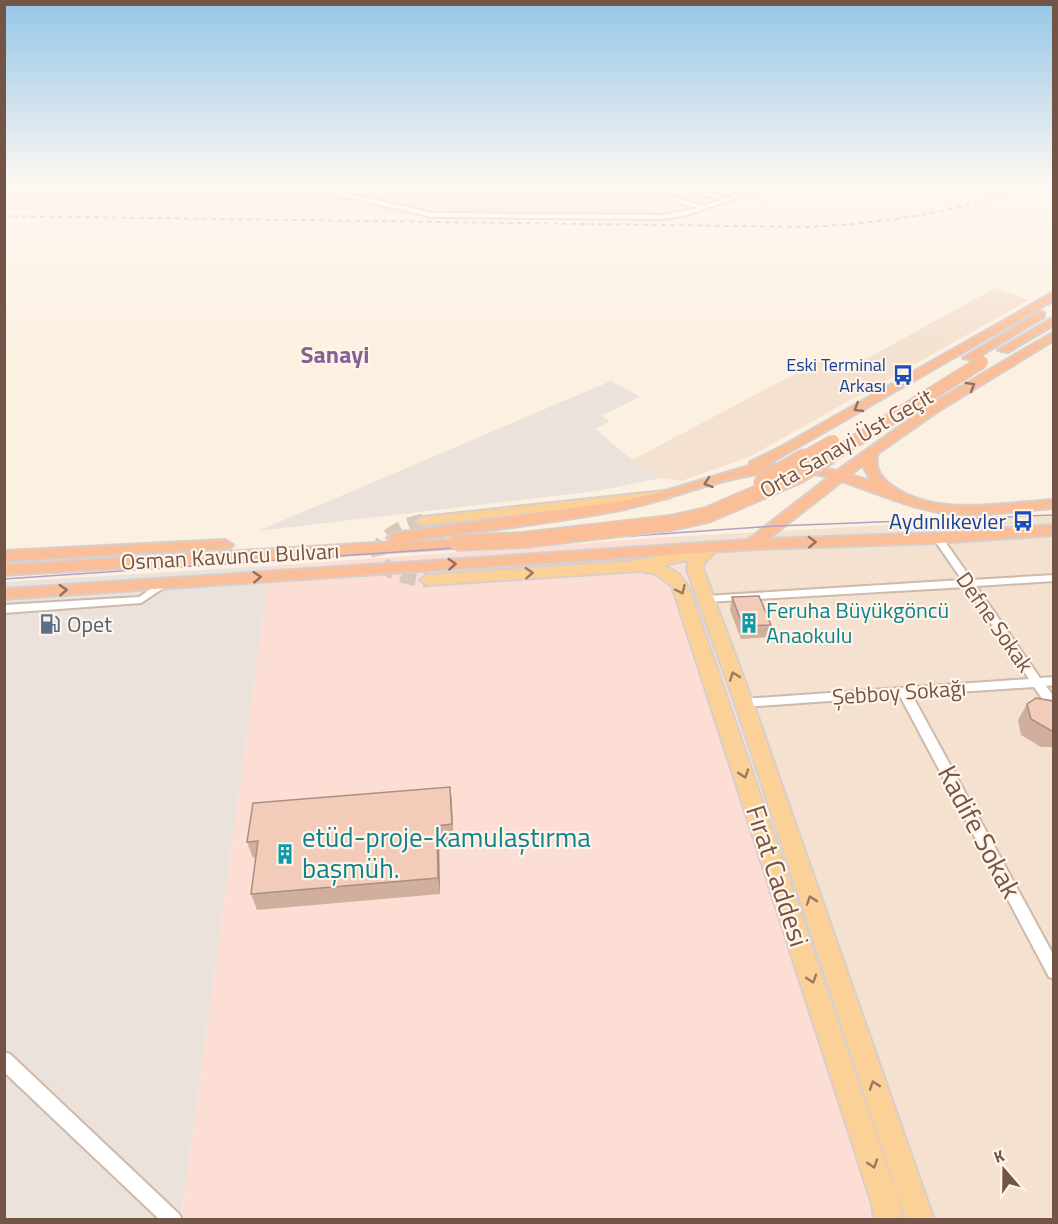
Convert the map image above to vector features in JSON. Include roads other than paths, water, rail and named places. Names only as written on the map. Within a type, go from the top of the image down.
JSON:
[{"type":"highway","points":[[395,538],[601,510],[676,494],[740,472],[807,438],[1053,295]]},
{"type":"highway","points":[[976,360],[1015,330],[1053,307]]},
{"type":"highway","points":[[1015,330],[1026,310]]},
{"type":"highway","points":[[1027,336],[1053,320]]},
{"type":"highway","points":[[976,360],[1027,336],[1053,327]]},
{"type":"highway","points":[[707,552],[754,544],[872,451],[934,408],[1053,335]]},
{"type":"highway","name":"Orta Sanayi Üst Geçit","points":[[457,539],[523,540],[671,523],[707,515],[742,502],[800,475],[976,360]]},
{"type":"highway","points":[[807,438],[802,445],[810,460],[834,467],[857,462]]},
{"type":"highway","points":[[872,451],[869,466],[874,476],[898,496]]},
{"type":"highway","points":[[740,472],[784,467],[841,475],[898,496],[951,509],[1053,504]]},
{"type":"highway","points":[[784,467],[799,472],[809,479],[814,488],[809,500]]},
{"type":"highway","points":[[4,594],[754,544],[938,538],[1053,530]]},
{"type":"highway","points":[[395,538],[457,539]]},
{"type":"highway","name":"Osman Kavuncu Bulvarı","points":[[4,556],[395,538]]},
{"type":"highway","name":"Osman Kavuncu Bulvarı","points":[[4,570],[457,539]]},
{"type":"main road","points":[[423,521],[676,494]]},
{"type":"main road","points":[[428,580],[632,566],[707,552]]},
{"type":"main road","name":"Fırat Caddesi","points":[[707,552],[696,561],[695,569],[744,703],[920,1220]]},
{"type":"main road","name":"Fırat Caddesi","points":[[632,566],[647,566],[667,573],[677,580],[682,590],[886,1204],[888,1220]]},
{"type":"street","name":"Defne Sokak","points":[[938,538],[1053,707]]},
{"type":"street","points":[[706,599],[1053,578]]},
{"type":"street","points":[[4,609],[141,600],[164,583]]},
{"type":"street","name":"Şebboy Sokağı","points":[[744,703],[1053,681]]},
{"type":"street","name":"Kadife Sokak","points":[[904,692],[1053,972]]},
{"type":"street","points":[[4,1060],[173,1220]]},
{"type":"tunnel","points":[[423,521],[389,536],[381,545],[379,555],[382,564],[392,571],[407,577],[428,580]]},
{"type":"tram line","points":[[4,579],[776,526],[1054,515]]},
{"type":"place","name":"Eski Terminal Arkası","points":[[903,375]]},
{"type":"place","name":"Aydınlıkevler","points":[[1023,521]]},
{"type":"place","name":"Feruha Büyükgöncü Anaokulu","points":[[749,623]]},
{"type":"place","name":"Opet","points":[[50,624]]},
{"type":"place","name":"etüd-proje-kamulaştırma başmüh.","points":[[285,854]]},
{"type":"district","name":"Sanayi","points":[[335,355]]}]
